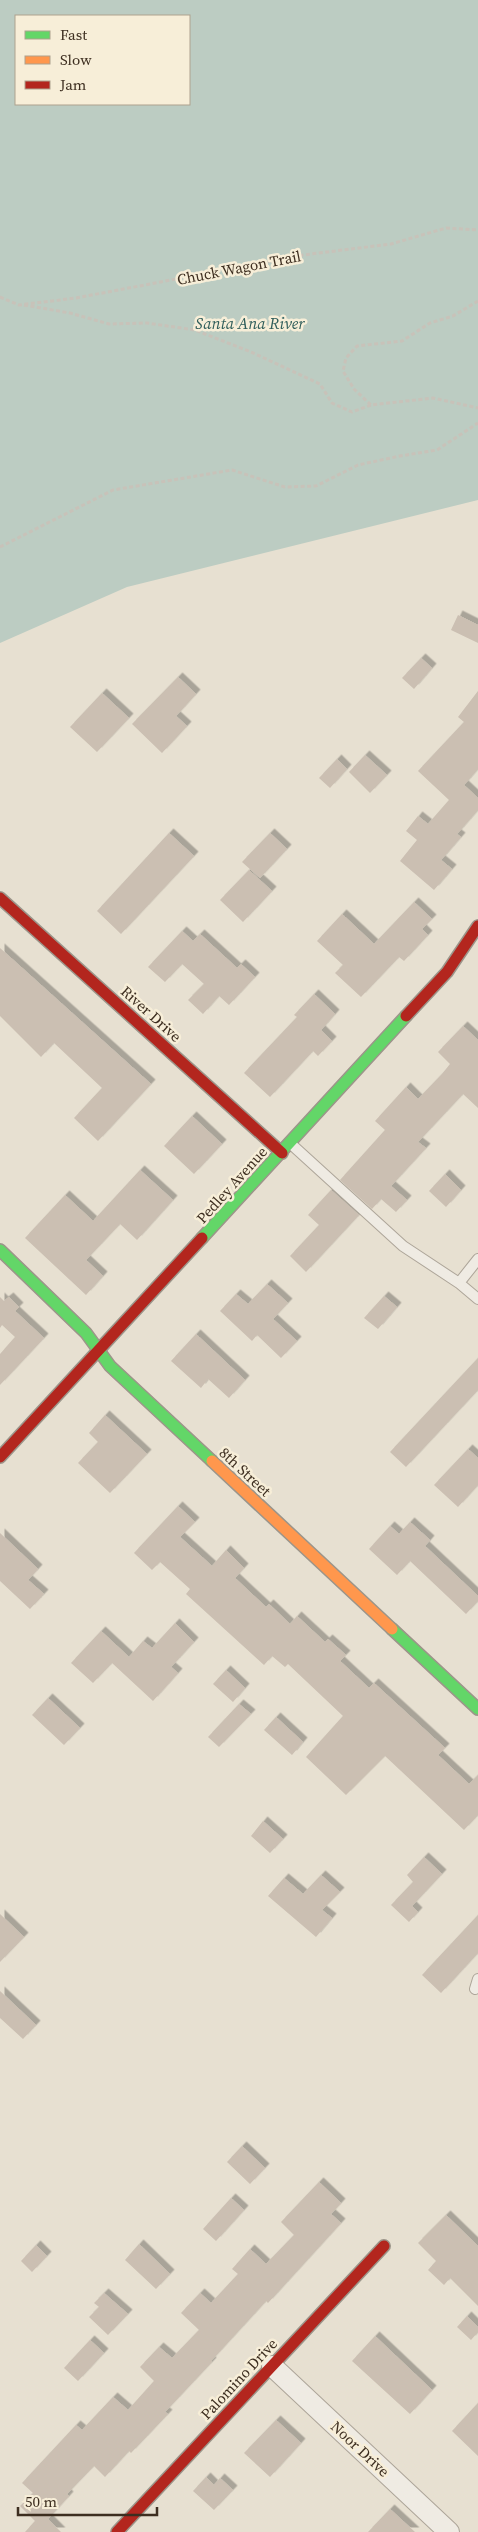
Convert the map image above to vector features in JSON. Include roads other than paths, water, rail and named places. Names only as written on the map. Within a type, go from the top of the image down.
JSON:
[{"type":"street","name":"River Drive","points":[[0,898],[282,1153]]},
{"type":"street","name":"Pedley Avenue","points":[[0,1457],[100,1352],[448,972],[478,926]]},
{"type":"street","name":"8th Street","points":[[0,1250],[86,1333],[117,1373],[478,1709]]},
{"type":"street","name":"Palomino Drive","points":[[116,2532],[384,2246]]},
{"type":"street","name":"Noor Drive","points":[[272,2366],[449,2532]]},
{"type":"lane","points":[[291,1144],[402,1246],[459,1283],[478,1299]]},
{"type":"lane","points":[[459,1283],[478,1259]]},
{"type":"water","name":"Santa Ana River","points":[[0,0],[478,0],[478,500],[127,587],[0,643]]}]
